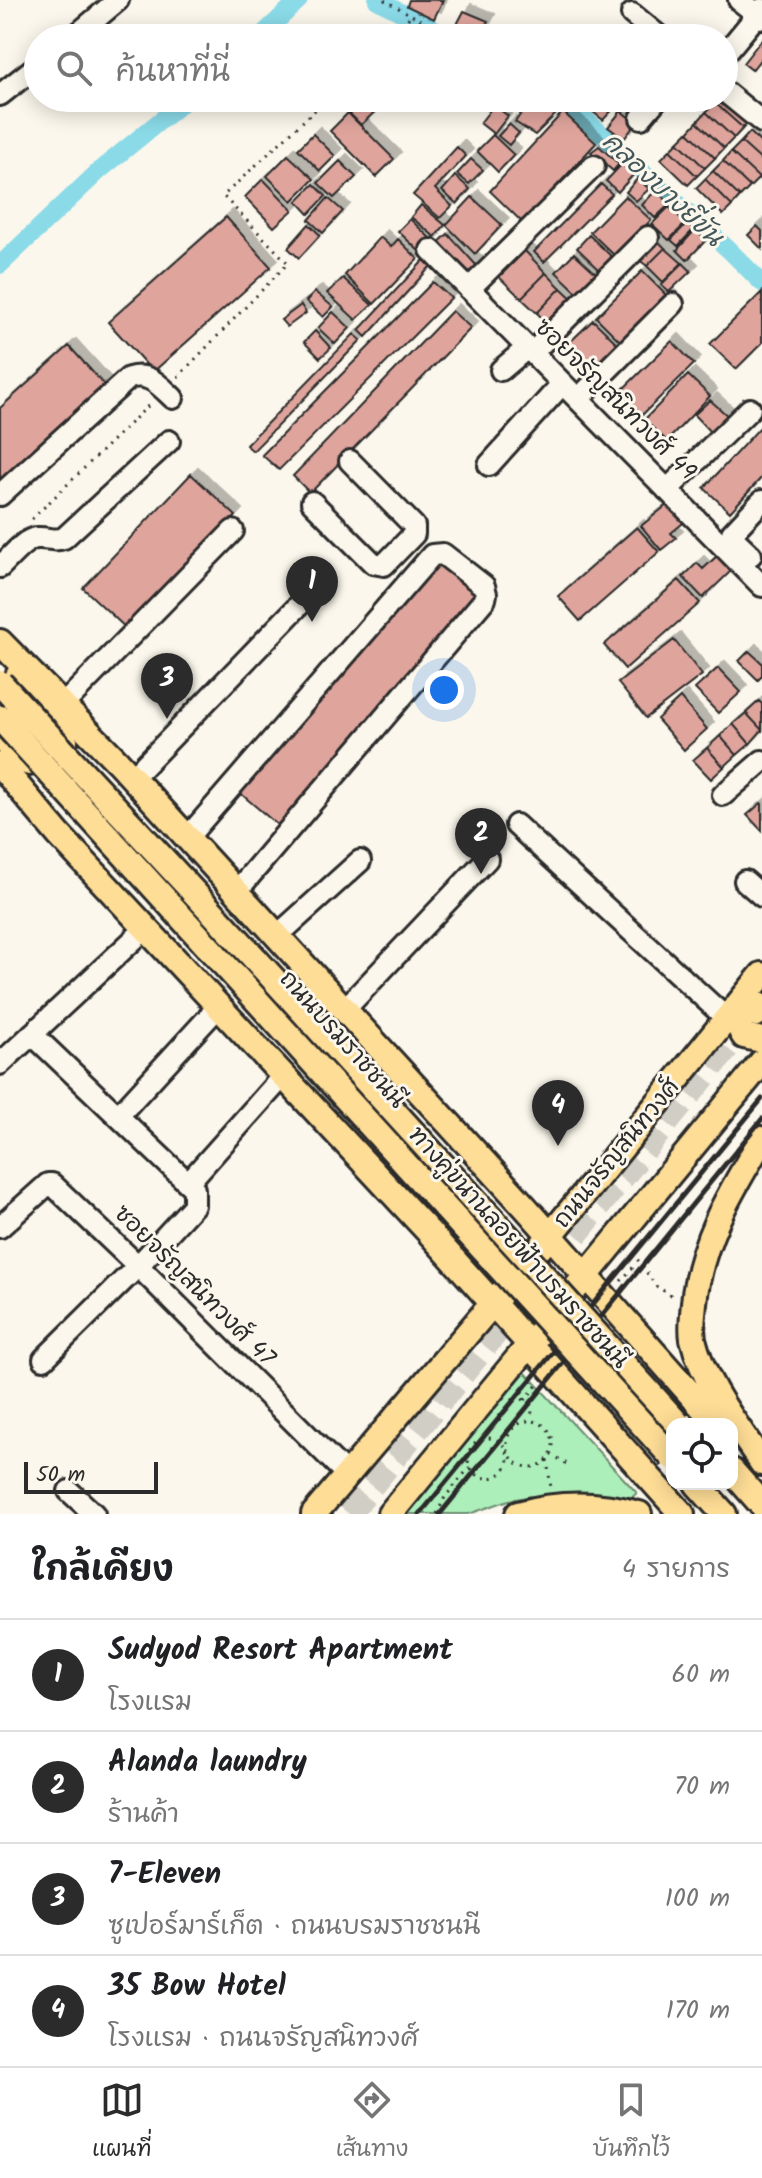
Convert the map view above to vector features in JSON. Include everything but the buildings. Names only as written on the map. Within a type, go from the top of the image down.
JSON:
[{"type":"main road","name":"ถนนบรมราชชนนี","points":[[0,642],[132,778],[277,936],[712,1418]]},
{"type":"main road","name":"ถนนบรมราชชนนี","points":[[0,652],[98,779],[244,932],[684,1418]]},
{"type":"main road","name":"ทางคู่ขนานลอยฟ้าบรมราชชนนี","points":[[0,683],[260,963],[673,1418]]},
{"type":"main road","name":"ทางคู่ขนานลอยฟ้าบรมราชชนนี","points":[[0,718],[666,1450]]},
{"type":"main road","name":"ถนนบรมราชชนนี","points":[[0,737],[48,780],[666,1475]]},
{"type":"main road","points":[[4,778],[431,1234],[529,1345],[666,1476]]},
{"type":"main road","name":"ถนนจรัญสนิทวงศ์","points":[[314,1514],[550,1236],[727,1019],[754,1005],[762,975]]},
{"type":"main road","points":[[754,1005],[738,1020],[739,1028],[744,1036],[762,1040]]},
{"type":"main road","points":[[390,1514],[762,1062]]},
{"type":"main road","points":[[350,1147],[373,1153],[398,1150],[413,1135],[420,1107],[412,1085]]},
{"type":"main road","points":[[762,1139],[717,1220],[696,1280],[693,1314],[693,1339],[706,1371],[720,1401],[762,1463]]},
{"type":"main road","points":[[431,1234],[455,1243],[480,1240],[496,1224],[503,1197],[494,1174]]},
{"type":"main road","points":[[738,1454],[760,1499]]},
{"type":"main road","points":[[738,1477],[760,1499]]},
{"type":"main road","points":[[738,1487],[760,1499]]},
{"type":"main road","points":[[675,1490],[682,1514]]},
{"type":"main road","name":"ถนนบรมราชชนนี","points":[[681,1490],[709,1514]]},
{"type":"main road","points":[[702,1490],[724,1514]]},
{"type":"main road","points":[[518,1514],[558,1506],[589,1505],[639,1514]]},
{"type":"street","points":[[90,24],[118,0]]},
{"type":"street","points":[[738,39],[761,14],[739,0]]},
{"type":"street","points":[[632,14],[644,24]]},
{"type":"street","points":[[0,95],[24,76]]},
{"type":"street","points":[[738,102],[762,122]]},
{"type":"street","points":[[641,118],[646,112]]},
{"type":"street","points":[[469,289],[594,166]]},
{"type":"street","points":[[501,370],[529,350],[648,237]]},
{"type":"street","name":"ซอยจรัญสนิทวงศ์ 49","points":[[431,250],[762,586]]},
{"type":"street","points":[[578,399],[673,304]]},
{"type":"street","points":[[0,495],[129,378],[145,376],[168,394]]},
{"type":"street","points":[[489,465],[562,384]]},
{"type":"street","points":[[667,490],[750,409]]},
{"type":"street","points":[[0,567],[30,540],[62,540],[169,441]]},
{"type":"street","points":[[312,502],[373,563],[379,565],[384,565],[414,534],[414,526],[350,461]]},
{"type":"street","points":[[762,501],[733,529],[732,534],[762,567]]},
{"type":"street","points":[[63,705],[233,531]]},
{"type":"street","points":[[187,838],[432,555],[443,554],[484,586],[485,599],[236,892]]},
{"type":"street","points":[[132,778],[309,595]]},
{"type":"street","points":[[723,795],[762,761]]},
{"type":"street","points":[[516,825],[727,1019]]},
{"type":"street","points":[[344,1010],[487,859]]},
{"type":"street","points":[[277,936],[360,861]]},
{"type":"street","points":[[745,881],[762,896]]},
{"type":"street","points":[[0,1064],[145,929]]},
{"type":"street","points":[[118,1116],[218,1007]]},
{"type":"street","points":[[32,1034],[194,1189],[194,1205],[138,1266],[44,1359]]},
{"type":"street","points":[[188,1183],[283,1076]]},
{"type":"street","name":"ซอยจรัญสนิทวงศ์ 47","points":[[0,1227],[50,1184],[138,1266],[347,1475]]},
{"type":"street","points":[[69,1491],[94,1514]]},
{"type":"path","points":[[384,0],[429,24]]},
{"type":"path","points":[[405,24],[411,14]]},
{"type":"path","points":[[22,528],[168,394],[288,263],[223,196],[313,112]]},
{"type":"path","points":[[631,1249],[656,1286],[672,1296]]},
{"type":"path","points":[[621,1281],[638,1261]]},
{"type":"path","points":[[525,1400],[537,1385]]},
{"type":"path","points":[[516,1393],[531,1408],[533,1421]]},
{"type":"path","points":[[508,1454],[507,1467],[492,1478],[479,1476],[470,1467],[468,1454],[471,1448],[481,1439],[488,1438],[501,1442],[508,1454],[519,1465],[541,1465],[553,1447],[550,1432],[533,1421],[523,1422],[510,1431],[508,1454]]},
{"type":"path","points":[[551,1454],[570,1466]]},
{"type":"path","points":[[547,1460],[552,1494]]},
{"type":"path","points":[[437,1514],[445,1497],[470,1467]]},
{"type":"green space","points":[[522,1369],[637,1493],[631,1498],[595,1493],[547,1494],[509,1500],[469,1514],[397,1514]]},
{"type":"waterway","points":[[274,24],[299,0]]},
{"type":"waterway","name":"คลองบางยี่ขัน","points":[[377,0],[423,24]]},
{"type":"waterway","points":[[0,265],[100,170],[171,112]]},
{"type":"waterway","name":"คลองบางยี่ขัน","points":[[577,112],[762,283]]},
{"type":"tunnel","points":[[349,1514],[754,1016]]},
{"type":"railway","points":[[420,1514],[762,1099]]},
{"type":"railway","points":[[440,1514],[762,1119]]},
{"type":"place","name":"Sudyod Resort Apartment","points":[[312,622]]},
{"type":"place","name":"7-Eleven","points":[[167,719]]},
{"type":"place","name":"Alanda laundry","points":[[481,874]]},
{"type":"place","name":"35 Bow Hotel","points":[[558,1146]]}]
